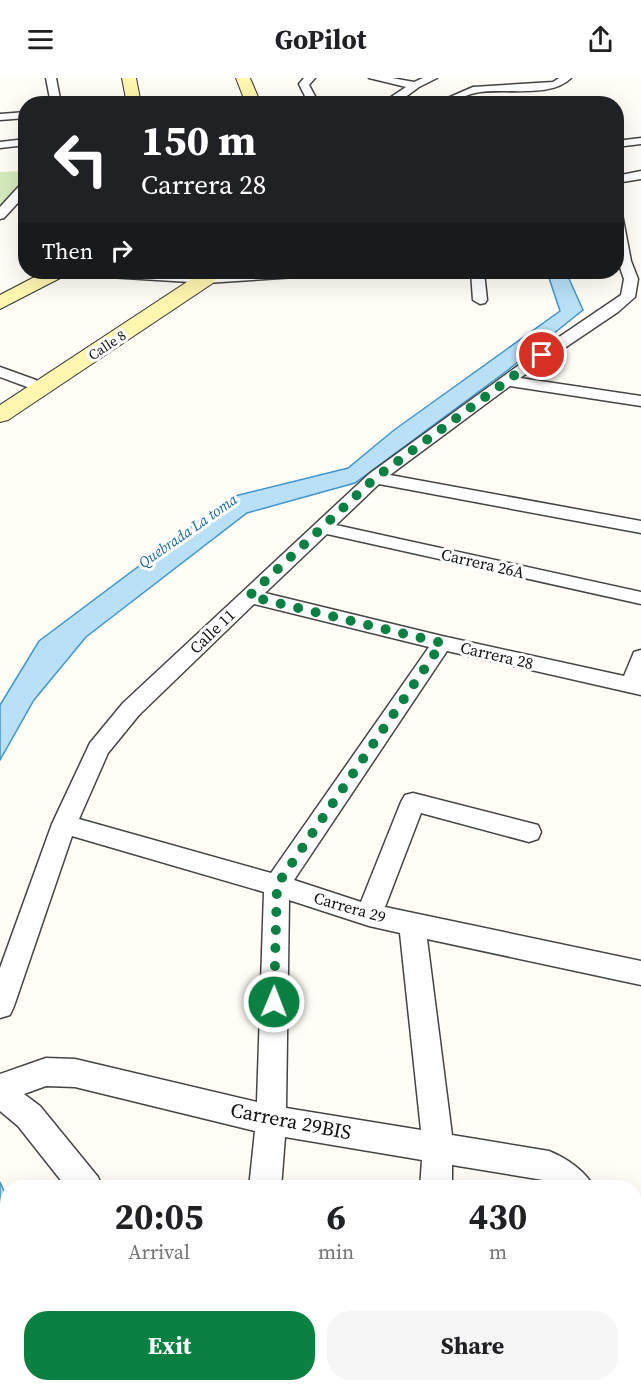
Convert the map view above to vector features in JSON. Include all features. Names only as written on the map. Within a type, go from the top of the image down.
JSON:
[{"type":"main road","points":[[121,78],[123,96]]},
{"type":"main road","points":[[129,78],[132,96]]},
{"type":"main road","points":[[243,78],[251,96]]},
{"type":"main road","points":[[227,86],[231,96]]},
{"type":"main road","points":[[0,294],[29,279]]},
{"type":"main road","points":[[0,303],[44,279]]},
{"type":"main road","name":"Calle 8","points":[[0,401],[195,279]]},
{"type":"main road","name":"Calle 8","points":[[0,415],[195,279]]},
{"type":"street","points":[[51,78],[54,96]]},
{"type":"street","points":[[309,96],[304,84],[310,78]]},
{"type":"street","points":[[374,78],[415,85]]},
{"type":"street","points":[[399,96],[415,85],[432,78]]},
{"type":"street","points":[[458,96],[473,90],[556,85],[566,78]]},
{"type":"street","points":[[0,115],[18,114]]},
{"type":"street","points":[[624,143],[641,141]]},
{"type":"street","points":[[0,145],[18,143]]},
{"type":"street","points":[[624,178],[641,175]]},
{"type":"street","points":[[2,210],[18,194]]},
{"type":"street","points":[[2,210],[18,209]]},
{"type":"street","name":"Calle 11","points":[[0,1006],[64,824],[98,749],[131,709],[249,596],[325,528],[375,478],[507,381],[634,297],[631,279],[632,261],[624,238]]},
{"type":"street","points":[[478,279],[480,300]]},
{"type":"street","points":[[0,372],[30,383]]},
{"type":"street","points":[[507,381],[641,401]]},
{"type":"street","points":[[375,478],[641,527]]},
{"type":"street","name":"Carrera 26A","points":[[325,528],[641,598]]},
{"type":"street","name":"Carrera 28","points":[[249,596],[442,643],[636,686]]},
{"type":"street","points":[[267,1180],[271,1119],[277,885],[442,643]]},
{"type":"street","points":[[636,686],[641,657]]},
{"type":"street","points":[[369,915],[413,802],[528,832]]},
{"type":"street","name":"Carrera 29","points":[[64,824],[277,885],[369,915],[641,973]]},
{"type":"street","points":[[412,923],[438,1147],[436,1180]]},
{"type":"street","name":"Carrera 29BIS","points":[[0,1090],[46,1072],[75,1073],[271,1119],[549,1166],[567,1180]]},
{"type":"street","points":[[0,1090],[29,1116],[81,1180]]},
{"type":"green space","points":[[18,171],[18,190],[3,207],[0,207],[0,172]]},
{"type":"water","name":"Quebrada La toma","points":[[549,279],[569,279],[583,310],[508,370],[355,483],[247,513],[86,637],[34,700],[0,760],[0,705],[39,641],[231,497],[348,468],[394,430],[560,311]]},
{"type":"route","points":[[274,1002],[277,885],[442,643],[249,596],[325,528],[375,478],[542,355]]}]
